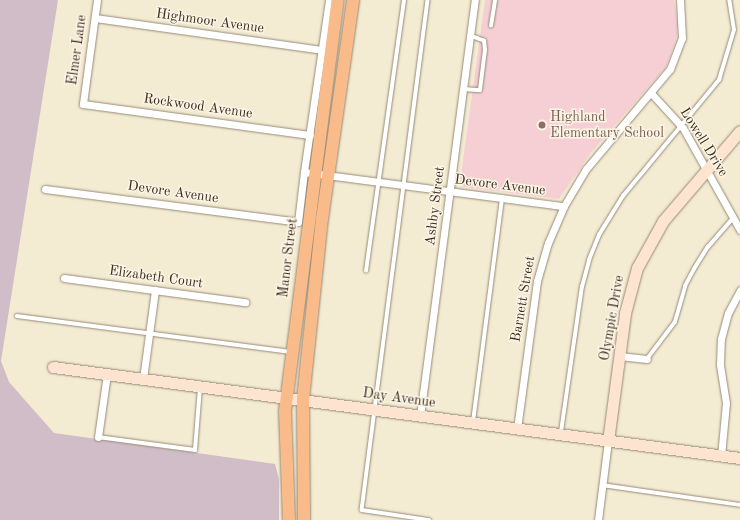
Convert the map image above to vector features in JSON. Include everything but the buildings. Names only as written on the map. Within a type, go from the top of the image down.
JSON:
[{"type":"main road","name":"Manor Street","points":[[289,520],[286,494],[286,397],[292,352],[309,173],[338,0]]},
{"type":"main road","points":[[304,520],[303,399],[329,176],[353,0]]},
{"type":"street","name":"Elmer Lane","points":[[83,104],[97,0]]},
{"type":"street","points":[[309,173],[310,135],[329,0]]},
{"type":"street","name":"Ashby Street","points":[[420,416],[475,0]]},
{"type":"street","name":"Barnett Street","points":[[517,429],[537,281],[548,242],[564,206],[594,159],[670,69],[679,50],[683,26],[680,0]]},
{"type":"street","name":"Highmoor Avenue","points":[[95,18],[322,50]]},
{"type":"street","name":"Lowell Drive","points":[[651,93],[682,125],[740,230]]},
{"type":"street","name":"Rockwood Avenue","points":[[83,104],[310,135]]},
{"type":"street","name":"Olympic Drive","points":[[598,520],[619,356],[630,290],[645,250],[663,221],[740,131]]},
{"type":"street","name":"Devore Avenue","points":[[45,189],[298,222],[309,173],[564,206]]},
{"type":"street","name":"Elizabeth Court","points":[[64,278],[245,302]]},
{"type":"street","points":[[143,379],[155,290]]},
{"type":"street","points":[[721,456],[726,403],[720,364],[721,339],[728,313],[740,290]]},
{"type":"street","points":[[619,356],[647,359]]},
{"type":"street","name":"Day Avenue","points":[[53,367],[740,458]]},
{"type":"street","points":[[98,437],[107,374]]},
{"type":"lane","points":[[366,271],[404,0]]},
{"type":"lane","points":[[428,0],[373,410],[362,510],[429,520]]},
{"type":"lane","points":[[491,26],[495,0]]},
{"type":"lane","points":[[561,435],[582,287],[589,260],[599,235],[623,196],[719,80],[734,30],[729,0]]},
{"type":"lane","points":[[463,89],[478,91],[480,88],[486,44],[470,36]]},
{"type":"lane","points":[[473,423],[502,198]]},
{"type":"lane","points":[[647,359],[675,322],[685,286],[694,269],[708,247],[733,218]]},
{"type":"lane","points":[[17,316],[292,352]]},
{"type":"lane","points":[[98,437],[196,450],[200,386]]},
{"type":"lane","points":[[602,485],[740,505]]},
{"type":"shaded area","points":[[0,0],[58,0],[1,361],[9,382],[54,433],[275,464],[279,479],[279,520],[0,520]]},
{"type":"shaded area","name":"Highland Elementary School","points":[[485,0],[674,0],[678,26],[676,40],[666,67],[590,154],[559,199],[464,187],[460,182]]},
{"type":"place","name":"Highland Elementary School","points":[[542,125]]}]
